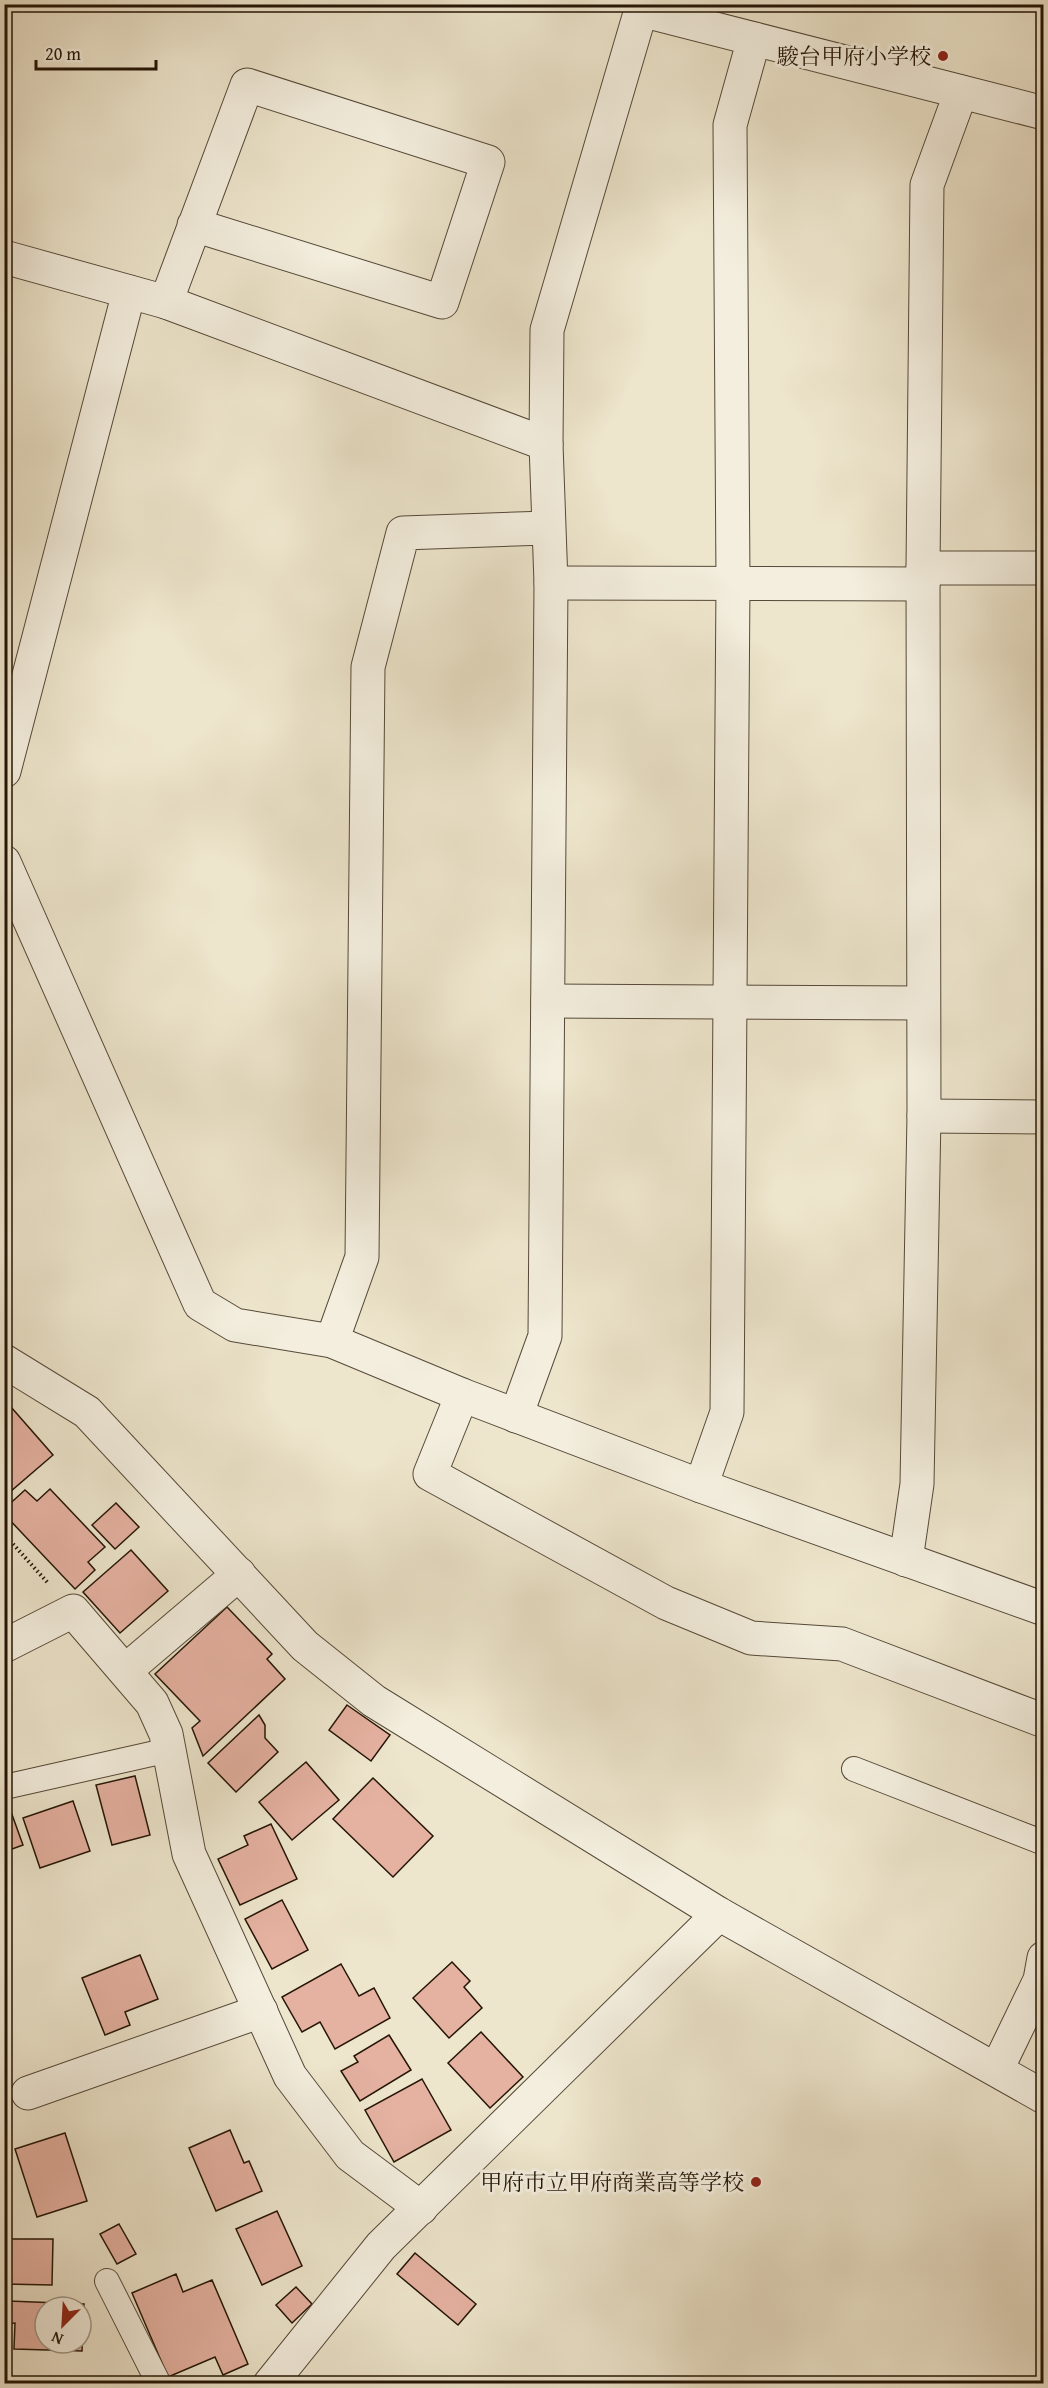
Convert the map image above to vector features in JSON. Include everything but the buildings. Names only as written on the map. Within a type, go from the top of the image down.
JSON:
[{"type":"street","points":[[516,1416],[545,1336],[551,583],[547,528],[547,330],[641,10],[1044,113]]},
{"type":"street","points":[[701,1486],[727,1412],[733,582],[730,125],[754,39]]},
{"type":"street","points":[[166,302],[194,225],[247,85],[488,162],[442,302],[194,225]]},
{"type":"street","points":[[906,1560],[917,1484],[924,1116],[923,576],[927,185],[961,92]]},
{"type":"street","points":[[4,257],[166,302],[546,444]]},
{"type":"street","points":[[4,771],[129,292]]},
{"type":"street","points":[[332,1341],[362,1257],[368,667],[403,533],[547,528]]},
{"type":"street","points":[[551,583],[733,582],[923,576],[1044,568]]},
{"type":"street","points":[[4,862],[200,1304],[235,1324],[332,1341],[462,1395],[701,1486],[1044,1610]]},
{"type":"street","points":[[548,1001],[923,1003]]},
{"type":"street","points":[[924,1116],[1044,1117]]},
{"type":"street","points":[[4,1361],[87,1412],[305,1646],[374,1701],[719,1914],[1044,2097]]},
{"type":"street","points":[[462,1395],[430,1474],[666,1603],[751,1638],[842,1644],[1044,1721]]},
{"type":"street","points":[[124,1671],[239,1574]]},
{"type":"street","points":[[4,1646],[73,1611],[152,1703],[166,1734],[189,1854],[290,2076],[350,2155],[421,2208]]},
{"type":"street","points":[[270,2384],[381,2246],[719,1914]]},
{"type":"street","points":[[997,2069],[1040,1980],[1044,1958]]},
{"type":"street","points":[[28,2093],[261,2011]]},
{"type":"lane","points":[[9,1786],[169,1750]]},
{"type":"lane","points":[[854,1769],[1044,1843]]},
{"type":"lane","points":[[107,2281],[159,2384]]},
{"type":"path","points":[[4,1534],[73,1611]]},
{"type":"place","name":"駿台甲府小学校","points":[[943,56]]},
{"type":"place","name":"甲府市立甲府商業高等学校","points":[[756,2182]]}]
